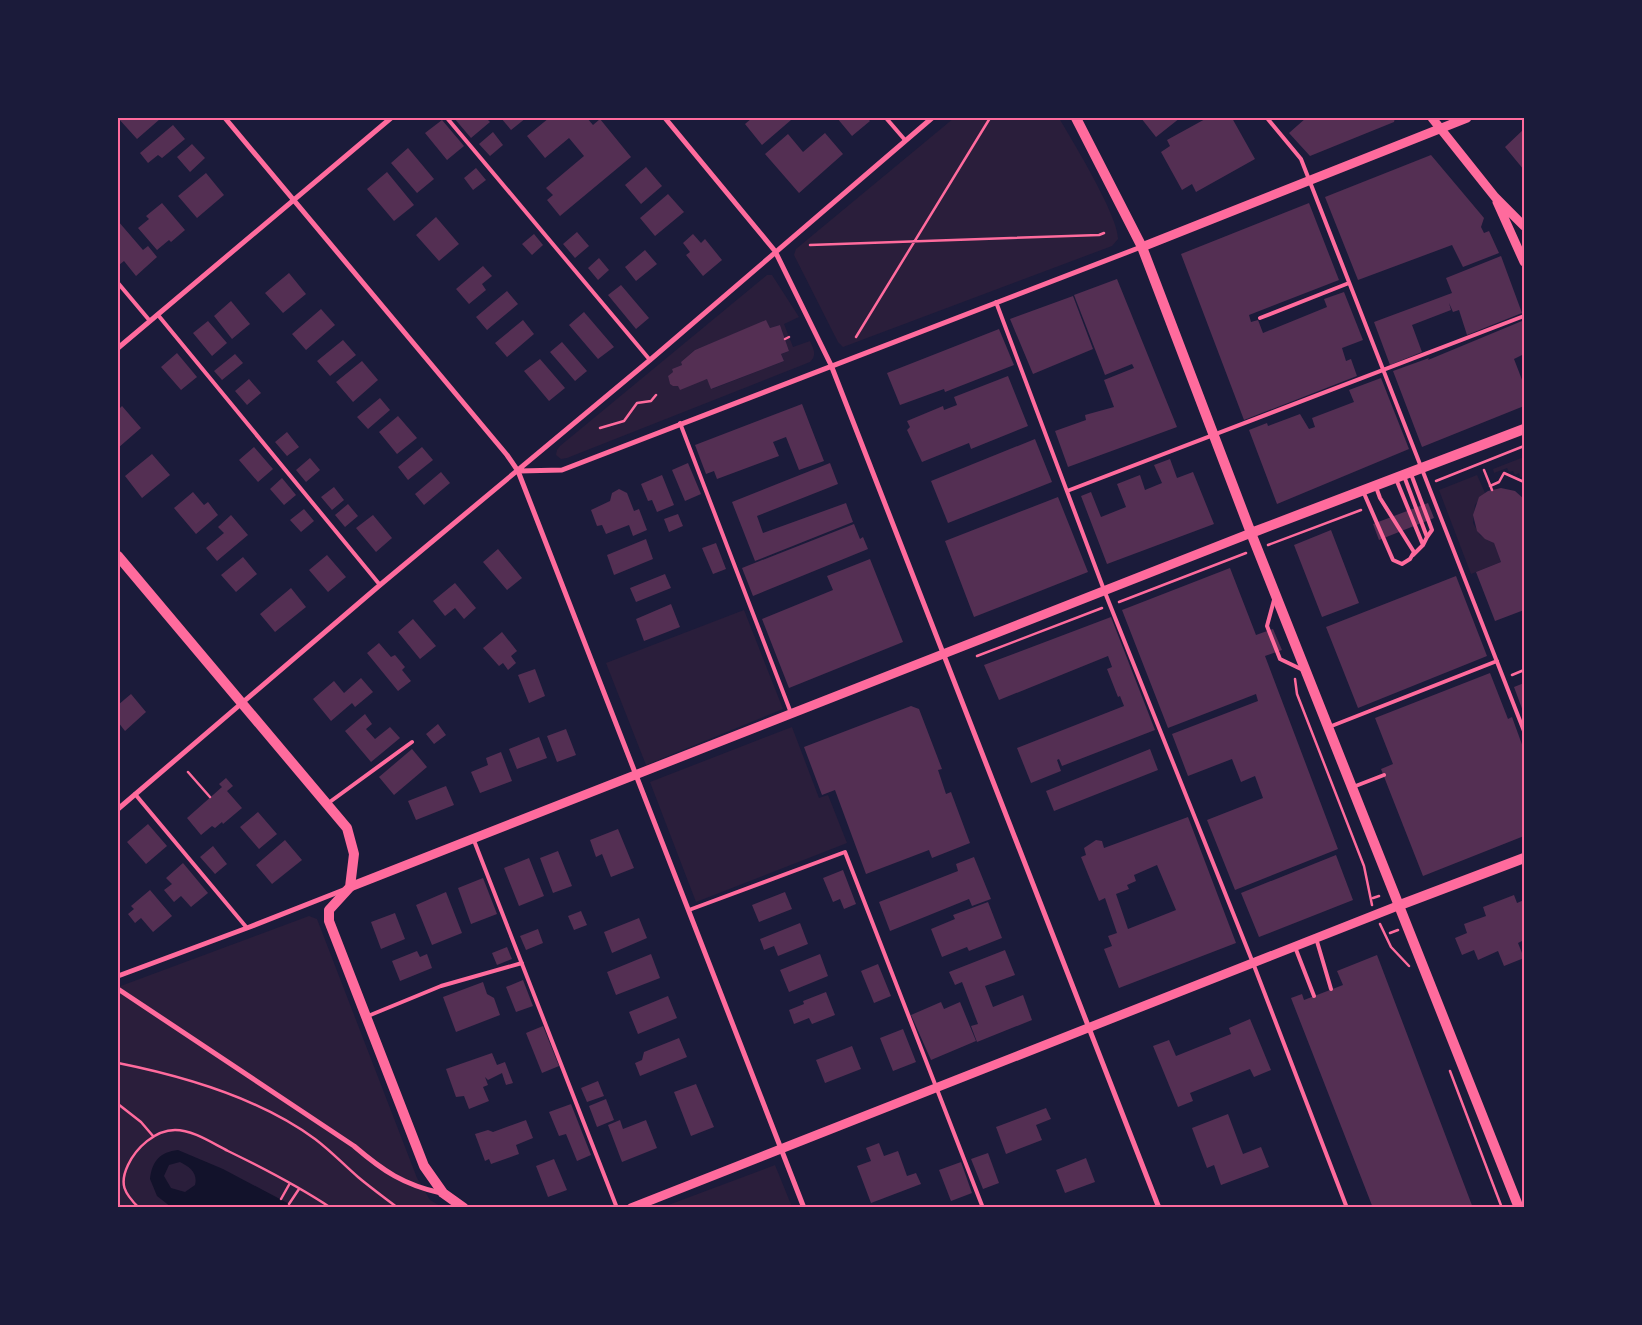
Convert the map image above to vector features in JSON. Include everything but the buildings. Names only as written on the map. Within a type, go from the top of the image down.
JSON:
[{"type":"main road","points":[[1076,118],[1142,247],[1251,532],[1519,1208]]},
{"type":"main road","points":[[1251,532],[1404,476],[1524,429]]},
{"type":"main road","points":[[118,556],[346,828],[354,854],[350,887],[329,910],[329,921],[424,1166],[443,1194],[464,1208]]},
{"type":"main road","points":[[1400,905],[1524,858]]},
{"type":"street","points":[[225,118],[507,455],[518,471],[804,1208]]},
{"type":"street","points":[[118,348],[391,118]]},
{"type":"street","points":[[665,118],[775,251],[831,365],[1159,1208]]},
{"type":"street","points":[[118,809],[380,585],[650,360],[932,118]]},
{"type":"street","points":[[1432,118],[1441,127],[1495,198],[1524,226]]},
{"type":"street","points":[[518,471],[562,470],[1142,247],[1467,118]]},
{"type":"street","points":[[1495,198],[1524,262]]},
{"type":"street","points":[[118,976],[247,928],[1251,532]]},
{"type":"street","points":[[630,1208],[1400,905]]},
{"type":"street","points":[[118,989],[354,1146],[376,1165],[403,1182],[443,1194]]},
{"type":"lane","points":[[447,118],[650,360]]},
{"type":"lane","points":[[886,118],[906,140]]},
{"type":"lane","points":[[1267,118],[1301,159],[1524,731]]},
{"type":"lane","points":[[1260,318],[1349,282]]},
{"type":"lane","points":[[118,283],[150,321]]},
{"type":"lane","points":[[996,302],[1104,590],[1253,963],[1347,1208]]},
{"type":"lane","points":[[158,315],[380,585]]},
{"type":"lane","points":[[1067,491],[1524,316]]},
{"type":"lane","points":[[680,424],[791,713]]},
{"type":"lane","points":[[1363,491],[1393,560],[1402,564],[1410,559],[1427,537],[1404,476]]},
{"type":"lane","points":[[1404,476],[1422,545]]},
{"type":"lane","points":[[1376,486],[1380,498],[1414,552],[1410,559]]},
{"type":"lane","points":[[1276,594],[1267,626],[1280,659],[1307,672]]},
{"type":"lane","points":[[1329,727],[1497,661]]},
{"type":"lane","points":[[327,804],[412,742]]},
{"type":"lane","points":[[1353,787],[1384,775]]},
{"type":"lane","points":[[135,794],[247,928]]},
{"type":"lane","points":[[473,838],[617,1208]]},
{"type":"lane","points":[[689,910],[845,852],[983,1208]]},
{"type":"lane","points":[[1316,938],[1332,989]]},
{"type":"lane","points":[[1295,947],[1314,996]]},
{"type":"lane","points":[[366,1017],[441,986],[522,963]]},
{"type":"path","points":[[856,337],[990,118]]},
{"type":"path","points":[[810,245],[1099,236],[1104,233]]},
{"type":"path","points":[[600,428],[624,422],[637,403],[651,401],[656,395]]},
{"type":"path","points":[[1484,470],[1491,488],[1499,482],[1504,473],[1524,482]]},
{"type":"path","points":[[1292,665],[1297,694],[1364,866],[1371,899],[1379,896]]},
{"type":"path","points":[[1504,678],[1524,670]]},
{"type":"path","points":[[188,772],[210,797]]},
{"type":"path","points":[[1385,935],[1391,947],[1410,968]]},
{"type":"path","points":[[118,1063],[176,1076],[226,1093],[269,1112],[315,1139],[361,1180],[398,1208]]},
{"type":"path","points":[[1449,1069],[1502,1208]]},
{"type":"path","points":[[118,1104],[141,1122],[154,1137]]},
{"type":"path","points":[[122,1183],[130,1160],[141,1146],[154,1137],[175,1130],[190,1133],[300,1188],[331,1208]]},
{"type":"path","points":[[118,1181],[122,1183],[129,1198],[139,1208]]},
{"type":"path","points":[[280,1199],[290,1183]]},
{"type":"path","points":[[289,1204],[300,1188]]},
{"type":"shaded area","points":[[954,118],[1059,118],[1103,197],[1116,228],[1118,239],[1112,246],[843,347],[838,342],[794,255],[796,249]]},
{"type":"shaded area","points":[[767,275],[772,275],[799,317],[784,324],[793,347],[810,341],[814,355],[810,362],[567,458],[561,459],[556,455],[560,446]],"holes":[[[766,321],[770,328],[780,325],[789,351],[781,354],[784,361],[712,389],[707,379],[675,386],[670,384],[668,376],[673,372],[672,369],[682,365],[681,362],[695,350]]]},
{"type":"shaded area","points":[[1524,457],[1524,477],[1520,477],[1519,473],[1515,475],[1513,471],[1509,472],[1507,468],[1494,473],[1493,469]]},
{"type":"shaded area","points":[[1477,475],[1485,493],[1475,505],[1473,523],[1480,535],[1494,543],[1501,562],[1471,574],[1439,490]]},
{"type":"shaded area","points":[[744,610],[783,709],[646,765],[606,663]]},
{"type":"shaded area","points":[[792,727],[819,798],[828,795],[847,843],[696,902],[650,782]]},
{"type":"shaded area","points":[[309,916],[317,919],[417,1178],[430,1200],[442,1207],[118,1208],[118,987]]},
{"type":"shaded area","points":[[178,1150],[223,1169],[295,1207],[171,1207],[157,1196],[150,1179],[158,1158]],"holes":[[[180,1162],[190,1168],[196,1181],[195,1185],[185,1192],[171,1188],[164,1176],[169,1165]]]},
{"type":"shaded area","points":[[775,1165],[792,1207],[663,1207]]}]
